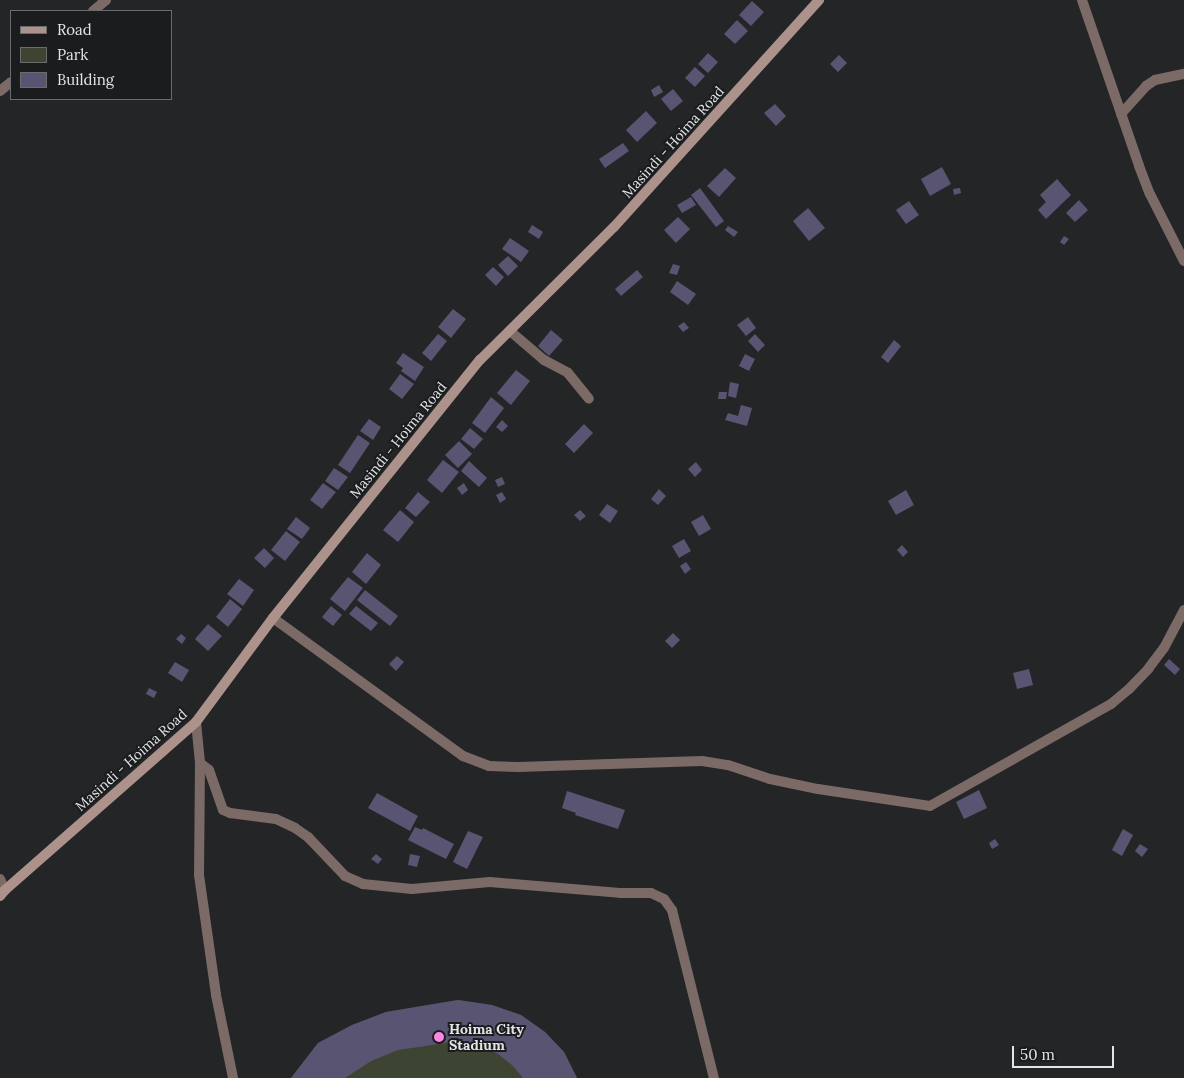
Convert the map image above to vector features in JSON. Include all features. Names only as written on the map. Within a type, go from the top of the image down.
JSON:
[{"type":"main road","name":"Masindi - Hoima Road","points":[[2,893],[196,722],[273,618],[480,360],[614,227],[819,0]]},
{"type":"street","points":[[94,10],[106,0]]},
{"type":"street","points":[[1082,0],[1150,194],[1184,261]]},
{"type":"street","points":[[1121,114],[1146,86],[1156,80],[1184,74]]},
{"type":"street","points":[[0,91],[10,83]]},
{"type":"street","points":[[510,331],[544,360],[568,372],[589,399]]},
{"type":"street","points":[[273,618],[463,756],[489,766],[518,767],[702,761],[728,765],[770,779],[818,789],[930,806],[1111,704],[1130,689],[1159,655],[1184,610]]},
{"type":"street","points":[[196,722],[200,763],[199,875],[216,995],[233,1078]]},
{"type":"street","points":[[200,763],[209,770],[224,810],[230,813],[276,819],[295,828],[308,837],[345,876],[363,884],[412,889],[490,882],[620,893],[652,893],[664,899],[672,910],[714,1078]]},
{"type":"street","points":[[0,878],[2,893]]},
{"type":"green space","name":"Hoima City Stadium","points":[[458,1000],[492,1005],[521,1015],[545,1032],[564,1052],[577,1078],[291,1078],[318,1043],[352,1025],[386,1012]]},
{"type":"building","points":[[752,1],[764,12],[751,26],[739,15]]},
{"type":"building","points":[[737,20],[748,31],[735,44],[724,34]]},
{"type":"building","points":[[708,53],[718,62],[708,73],[698,64]]},
{"type":"building","points":[[839,55],[847,63],[838,72],[830,64]]},
{"type":"building","points":[[695,67],[705,76],[695,87],[685,78]]},
{"type":"building","points":[[659,85],[663,92],[654,97],[651,90]]},
{"type":"building","points":[[673,89],[683,101],[671,111],[661,99]]},
{"type":"building","points":[[775,104],[786,116],[776,126],[764,113]]},
{"type":"building","points":[[646,111],[657,123],[637,142],[626,130]]},
{"type":"building","points":[[623,143],[629,151],[605,168],[599,159]]},
{"type":"building","points":[[942,167],[951,184],[930,196],[921,179]]},
{"type":"building","points":[[725,168],[736,178],[719,197],[707,186]]},
{"type":"building","points":[[1057,179],[1071,195],[1046,219],[1038,210],[1046,202],[1040,195]]},
{"type":"building","points":[[700,188],[724,221],[716,227],[691,195]]},
{"type":"building","points":[[960,188],[961,193],[954,195],[953,189]]},
{"type":"building","points":[[691,197],[696,205],[682,213],[677,205]]},
{"type":"building","points":[[1079,200],[1088,210],[1075,222],[1066,213]]},
{"type":"building","points":[[909,201],[919,215],[906,224],[896,210]]},
{"type":"building","points":[[808,208],[825,228],[809,241],[793,221]]},
{"type":"building","points":[[678,217],[690,229],[676,243],[664,230]]},
{"type":"building","points":[[532,225],[543,232],[539,239],[528,232]]},
{"type":"building","points":[[728,226],[738,232],[734,237],[725,230]]},
{"type":"building","points":[[1064,236],[1069,239],[1064,245],[1060,242]]},
{"type":"building","points":[[510,238],[529,251],[521,262],[502,249]]},
{"type":"building","points":[[508,256],[518,266],[508,276],[498,265]]},
{"type":"building","points":[[673,264],[680,266],[677,275],[669,273]]},
{"type":"building","points":[[493,267],[504,277],[496,286],[485,275]]},
{"type":"building","points":[[637,270],[643,277],[621,296],[615,289]]},
{"type":"building","points":[[677,281],[696,294],[688,305],[670,292]]},
{"type":"building","points":[[453,309],[466,319],[451,338],[438,327]]},
{"type":"building","points":[[748,317],[756,328],[746,336],[737,325]]},
{"type":"building","points":[[684,322],[689,328],[683,332],[678,326]]},
{"type":"building","points":[[551,330],[563,340],[549,356],[538,346]]},
{"type":"building","points":[[438,334],[447,341],[431,361],[422,353]]},
{"type":"building","points":[[755,334],[765,345],[758,352],[748,341]]},
{"type":"building","points":[[894,340],[901,346],[888,363],[881,357]]},
{"type":"building","points":[[403,353],[424,367],[415,381],[401,371],[403,368],[396,363]]},
{"type":"building","points":[[745,354],[755,359],[749,371],[739,366]]},
{"type":"building","points":[[516,370],[530,381],[511,405],[497,393]]},
{"type":"building","points":[[400,374],[414,384],[402,399],[389,389]]},
{"type":"building","points":[[730,382],[739,384],[736,398],[728,396]]},
{"type":"building","points":[[719,392],[727,392],[726,399],[718,399]]},
{"type":"building","points":[[491,397],[504,408],[485,433],[472,423]]},
{"type":"building","points":[[741,405],[752,408],[747,426],[725,420],[728,413],[738,416]]},
{"type":"building","points":[[369,419],[381,427],[373,440],[360,431]]},
{"type":"building","points":[[502,420],[508,426],[502,432],[496,427]]},
{"type":"building","points":[[584,424],[593,433],[574,453],[565,444]]},
{"type":"building","points":[[470,428],[483,439],[474,449],[461,439]]},
{"type":"building","points":[[358,435],[370,443],[350,473],[338,465]]},
{"type":"building","points":[[459,441],[472,454],[458,468],[445,455]]},
{"type":"building","points":[[443,460],[459,472],[442,493],[427,480]]},
{"type":"building","points":[[469,461],[487,478],[479,487],[461,471]]},
{"type":"building","points":[[696,462],[702,470],[695,477],[688,469]]},
{"type":"building","points":[[334,468],[348,477],[338,490],[325,481]]},
{"type":"building","points":[[502,477],[505,484],[498,487],[495,480]]},
{"type":"building","points":[[323,483],[336,492],[322,509],[310,500]]},
{"type":"building","points":[[464,483],[468,490],[462,495],[457,488]]},
{"type":"building","points":[[659,489],[666,496],[658,505],[651,499]]},
{"type":"building","points":[[906,490],[914,505],[896,515],[888,501]]},
{"type":"building","points":[[418,492],[430,502],[416,517],[405,508]]},
{"type":"building","points":[[502,492],[506,499],[500,503],[496,495]]},
{"type":"building","points":[[607,504],[618,511],[610,523],[599,515]]},
{"type":"building","points":[[400,510],[414,522],[398,542],[383,530]]},
{"type":"building","points":[[580,510],[586,516],[580,521],[574,515]]},
{"type":"building","points":[[703,515],[711,529],[699,536],[691,522]]},
{"type":"building","points":[[296,517],[310,528],[302,539],[287,529]]},
{"type":"building","points":[[286,531],[300,542],[285,561],[271,550]]},
{"type":"building","points":[[684,539],[691,551],[679,558],[672,546]]},
{"type":"building","points":[[902,545],[908,552],[903,557],[897,550]]},
{"type":"building","points":[[264,548],[274,558],[265,568],[254,558]]},
{"type":"building","points":[[367,553],[381,565],[366,584],[352,572]]},
{"type":"building","points":[[686,562],[691,569],[685,574],[680,566]]},
{"type":"building","points":[[348,577],[363,588],[345,611],[330,599]]},
{"type":"building","points":[[239,579],[254,590],[243,606],[227,594]]},
{"type":"building","points":[[365,590],[398,616],[390,626],[357,600]]},
{"type":"building","points":[[230,599],[242,609],[228,627],[216,617]]},
{"type":"building","points":[[331,606],[342,615],[333,626],[322,617]]},
{"type":"building","points":[[356,606],[378,623],[371,631],[349,614]]},
{"type":"building","points":[[208,624],[222,636],[208,651],[195,639]]},
{"type":"building","points":[[673,633],[680,640],[672,648],[665,641]]},
{"type":"building","points":[[181,634],[186,638],[182,644],[176,639]]},
{"type":"building","points":[[397,656],[404,662],[396,671],[389,664]]},
{"type":"building","points":[[1169,659],[1180,669],[1175,675],[1164,665]]},
{"type":"building","points":[[175,662],[189,670],[182,682],[168,673]]},
{"type":"building","points":[[1029,669],[1033,685],[1017,689],[1013,673]]},
{"type":"building","points":[[149,688],[157,692],[154,698],[146,694]]},
{"type":"building","points":[[979,790],[987,808],[964,819],[956,802]]},
{"type":"building","points":[[567,791],[625,810],[618,829],[575,815],[576,813],[562,808]]},
{"type":"building","points":[[377,793],[418,816],[410,831],[368,808]]},
{"type":"building","points":[[415,827],[422,830],[423,828],[454,844],[446,859],[408,840]]},
{"type":"building","points":[[1123,829],[1133,835],[1122,856],[1112,850]]},
{"type":"building","points":[[468,831],[483,837],[467,869],[453,862]]},
{"type":"building","points":[[995,839],[999,845],[992,849],[989,843]]},
{"type":"building","points":[[1140,844],[1148,849],[1142,857],[1135,851]]},
{"type":"building","points":[[376,854],[382,859],[378,864],[371,859]]},
{"type":"building","points":[[410,854],[420,856],[417,867],[408,865]]},
{"type":"building","name":"Hoima City Stadium","points":[[458,1000],[492,1005],[521,1015],[545,1032],[564,1052],[577,1078],[523,1078],[513,1066],[498,1054],[478,1046],[452,1042],[398,1050],[371,1061],[345,1078],[291,1078],[318,1043],[352,1025],[386,1012]]},
{"type":"place","name":"Hoima City Stadium","points":[[439,1037]]}]
